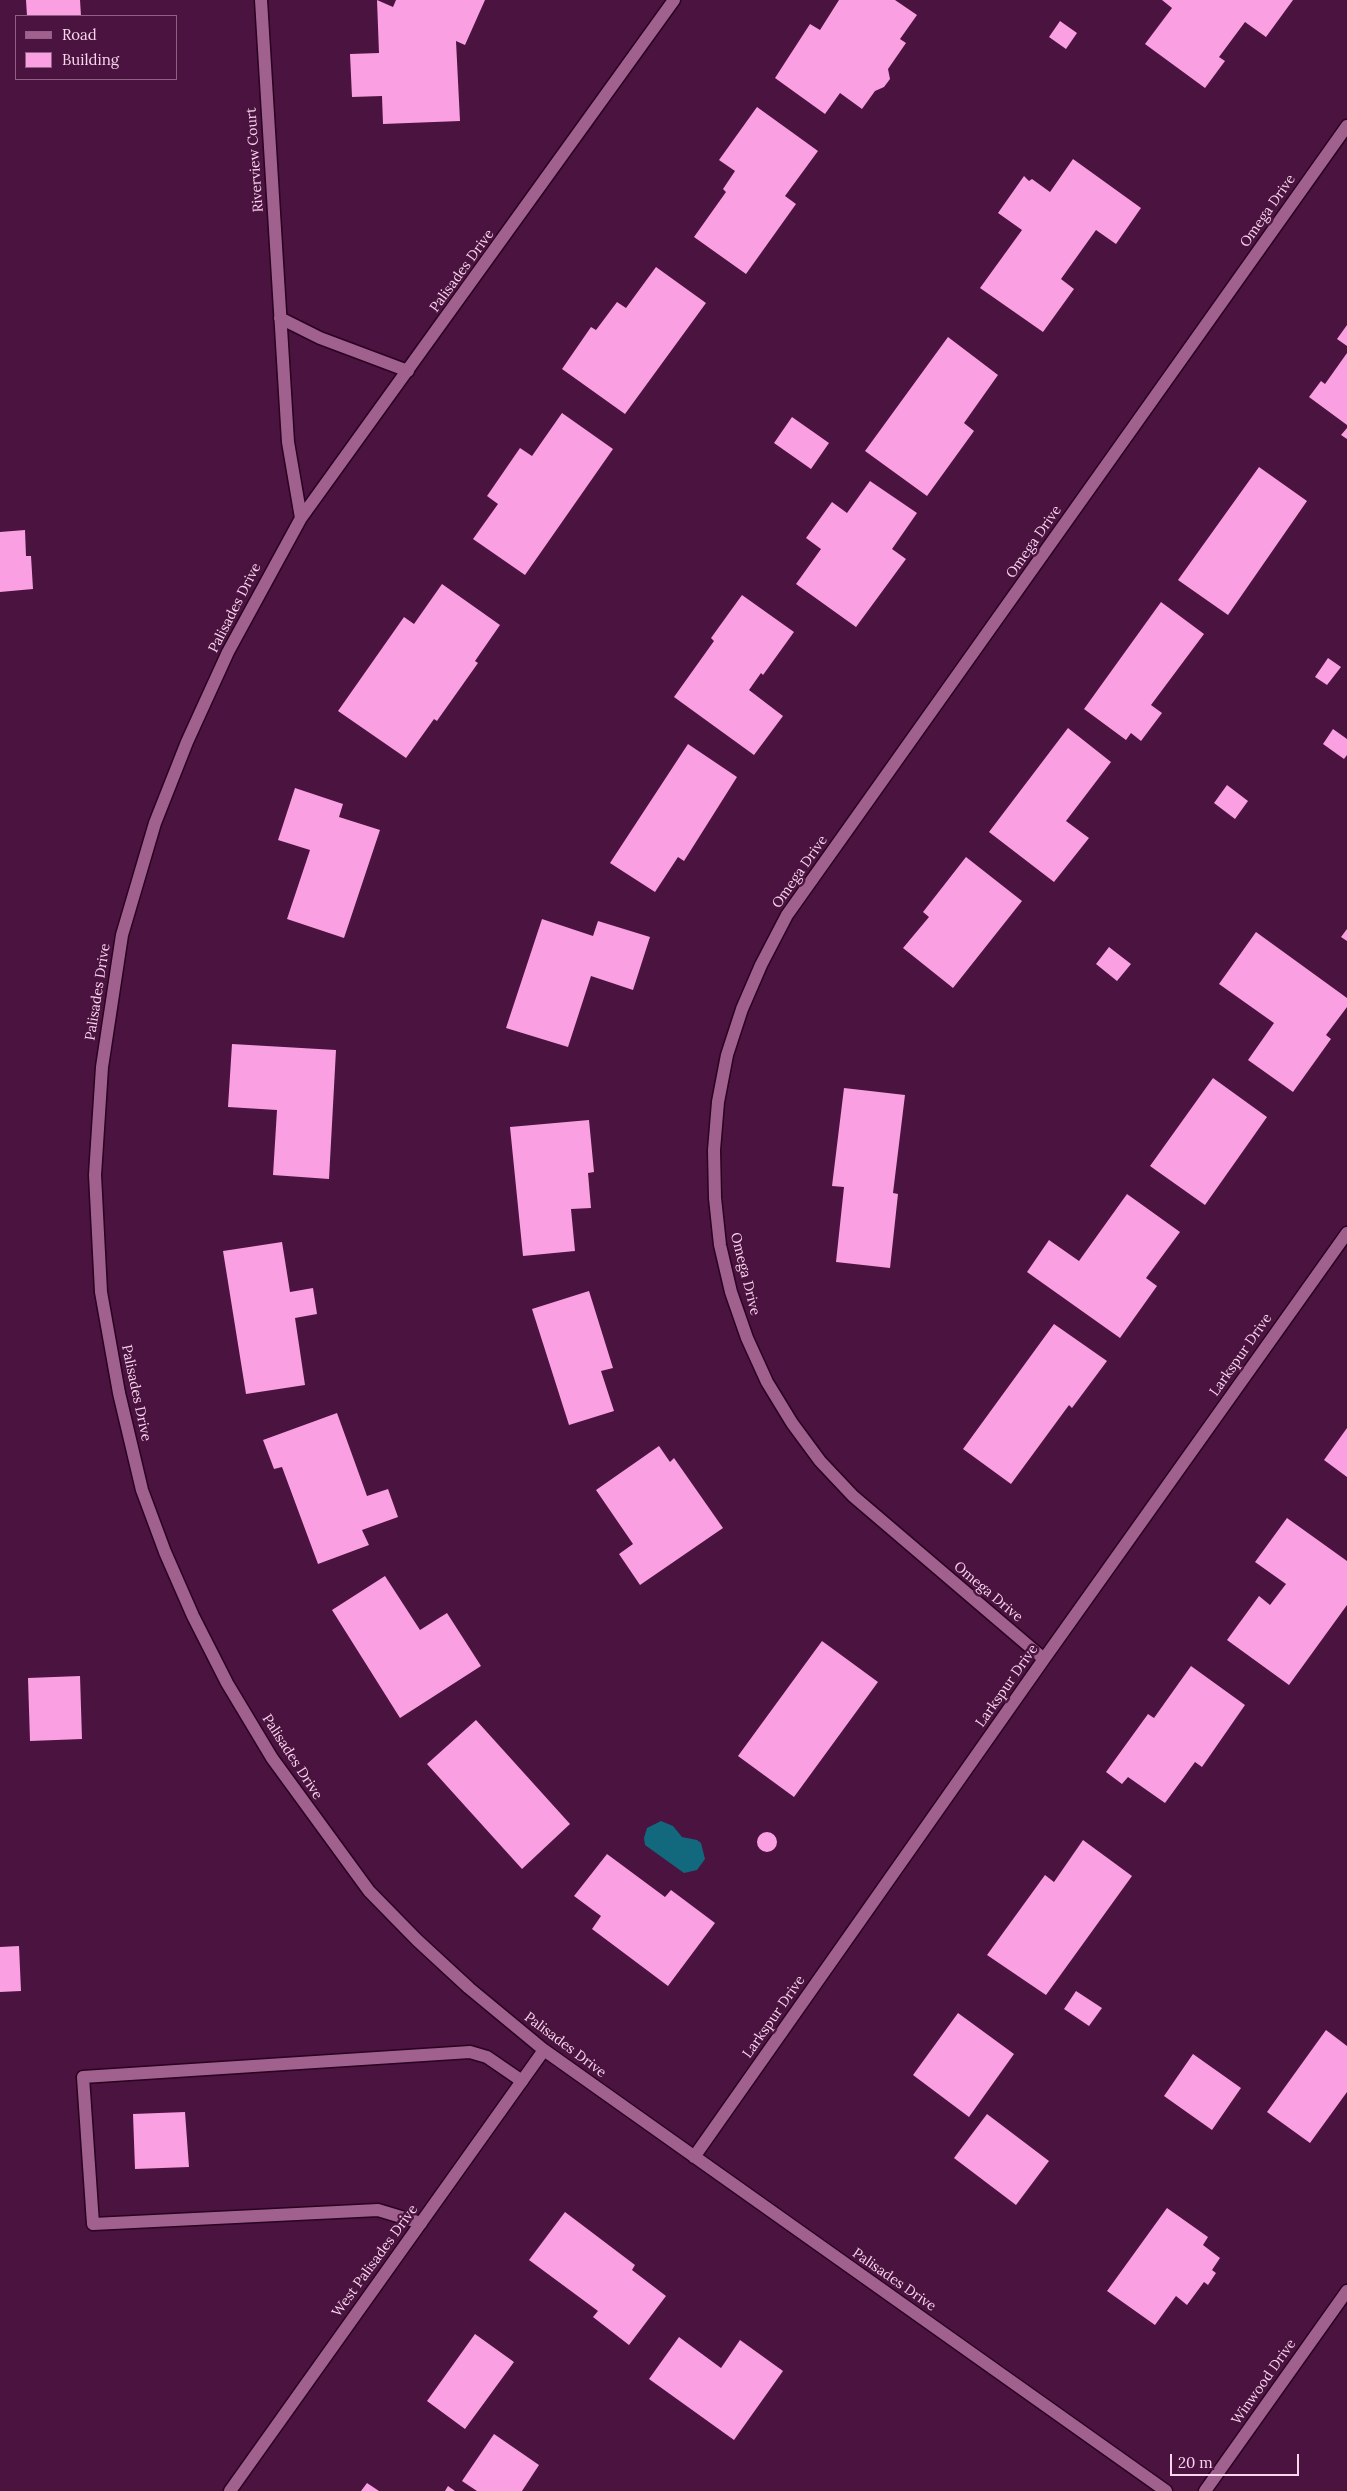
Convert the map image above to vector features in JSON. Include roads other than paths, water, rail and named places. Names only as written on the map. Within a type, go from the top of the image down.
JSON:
[{"type":"street","name":"Riverview Court","points":[[260,0],[288,442],[301,518]]},
{"type":"street","name":"Palisades Drive","points":[[674,0],[301,518],[228,652],[187,742],[155,823],[122,935],[102,1067],[95,1175],[101,1292],[119,1393],[142,1490],[164,1552],[193,1616],[227,1683],[272,1758],[369,1891],[416,1940],[469,1988],[544,2050],[1166,2491]]},
{"type":"street","name":"Omega Drive","points":[[1044,1659],[853,1496],[814,1453],[792,1423],[767,1382],[744,1329],[731,1292],[720,1246],[715,1198],[714,1150],[718,1102],[728,1055],[742,1009],[761,965],[788,916],[1347,126]]},
{"type":"street","points":[[280,318],[320,338],[408,371]]},
{"type":"street","name":"Larkspur Drive","points":[[694,2157],[1044,1659],[1347,1233]]},
{"type":"street","name":"West Palisades Drive","points":[[230,2491],[544,2050]]},
{"type":"street","points":[[421,2223],[378,2210],[93,2224],[83,2077],[470,2052],[487,2057],[522,2081]]},
{"type":"street","name":"Winwood Drive","points":[[1205,2491],[1347,2291]]},
{"type":"water","points":[[661,1821],[673,1826],[682,1837],[697,1840],[701,1843],[705,1859],[697,1870],[684,1873],[645,1845],[644,1838],[647,1828]]}]
